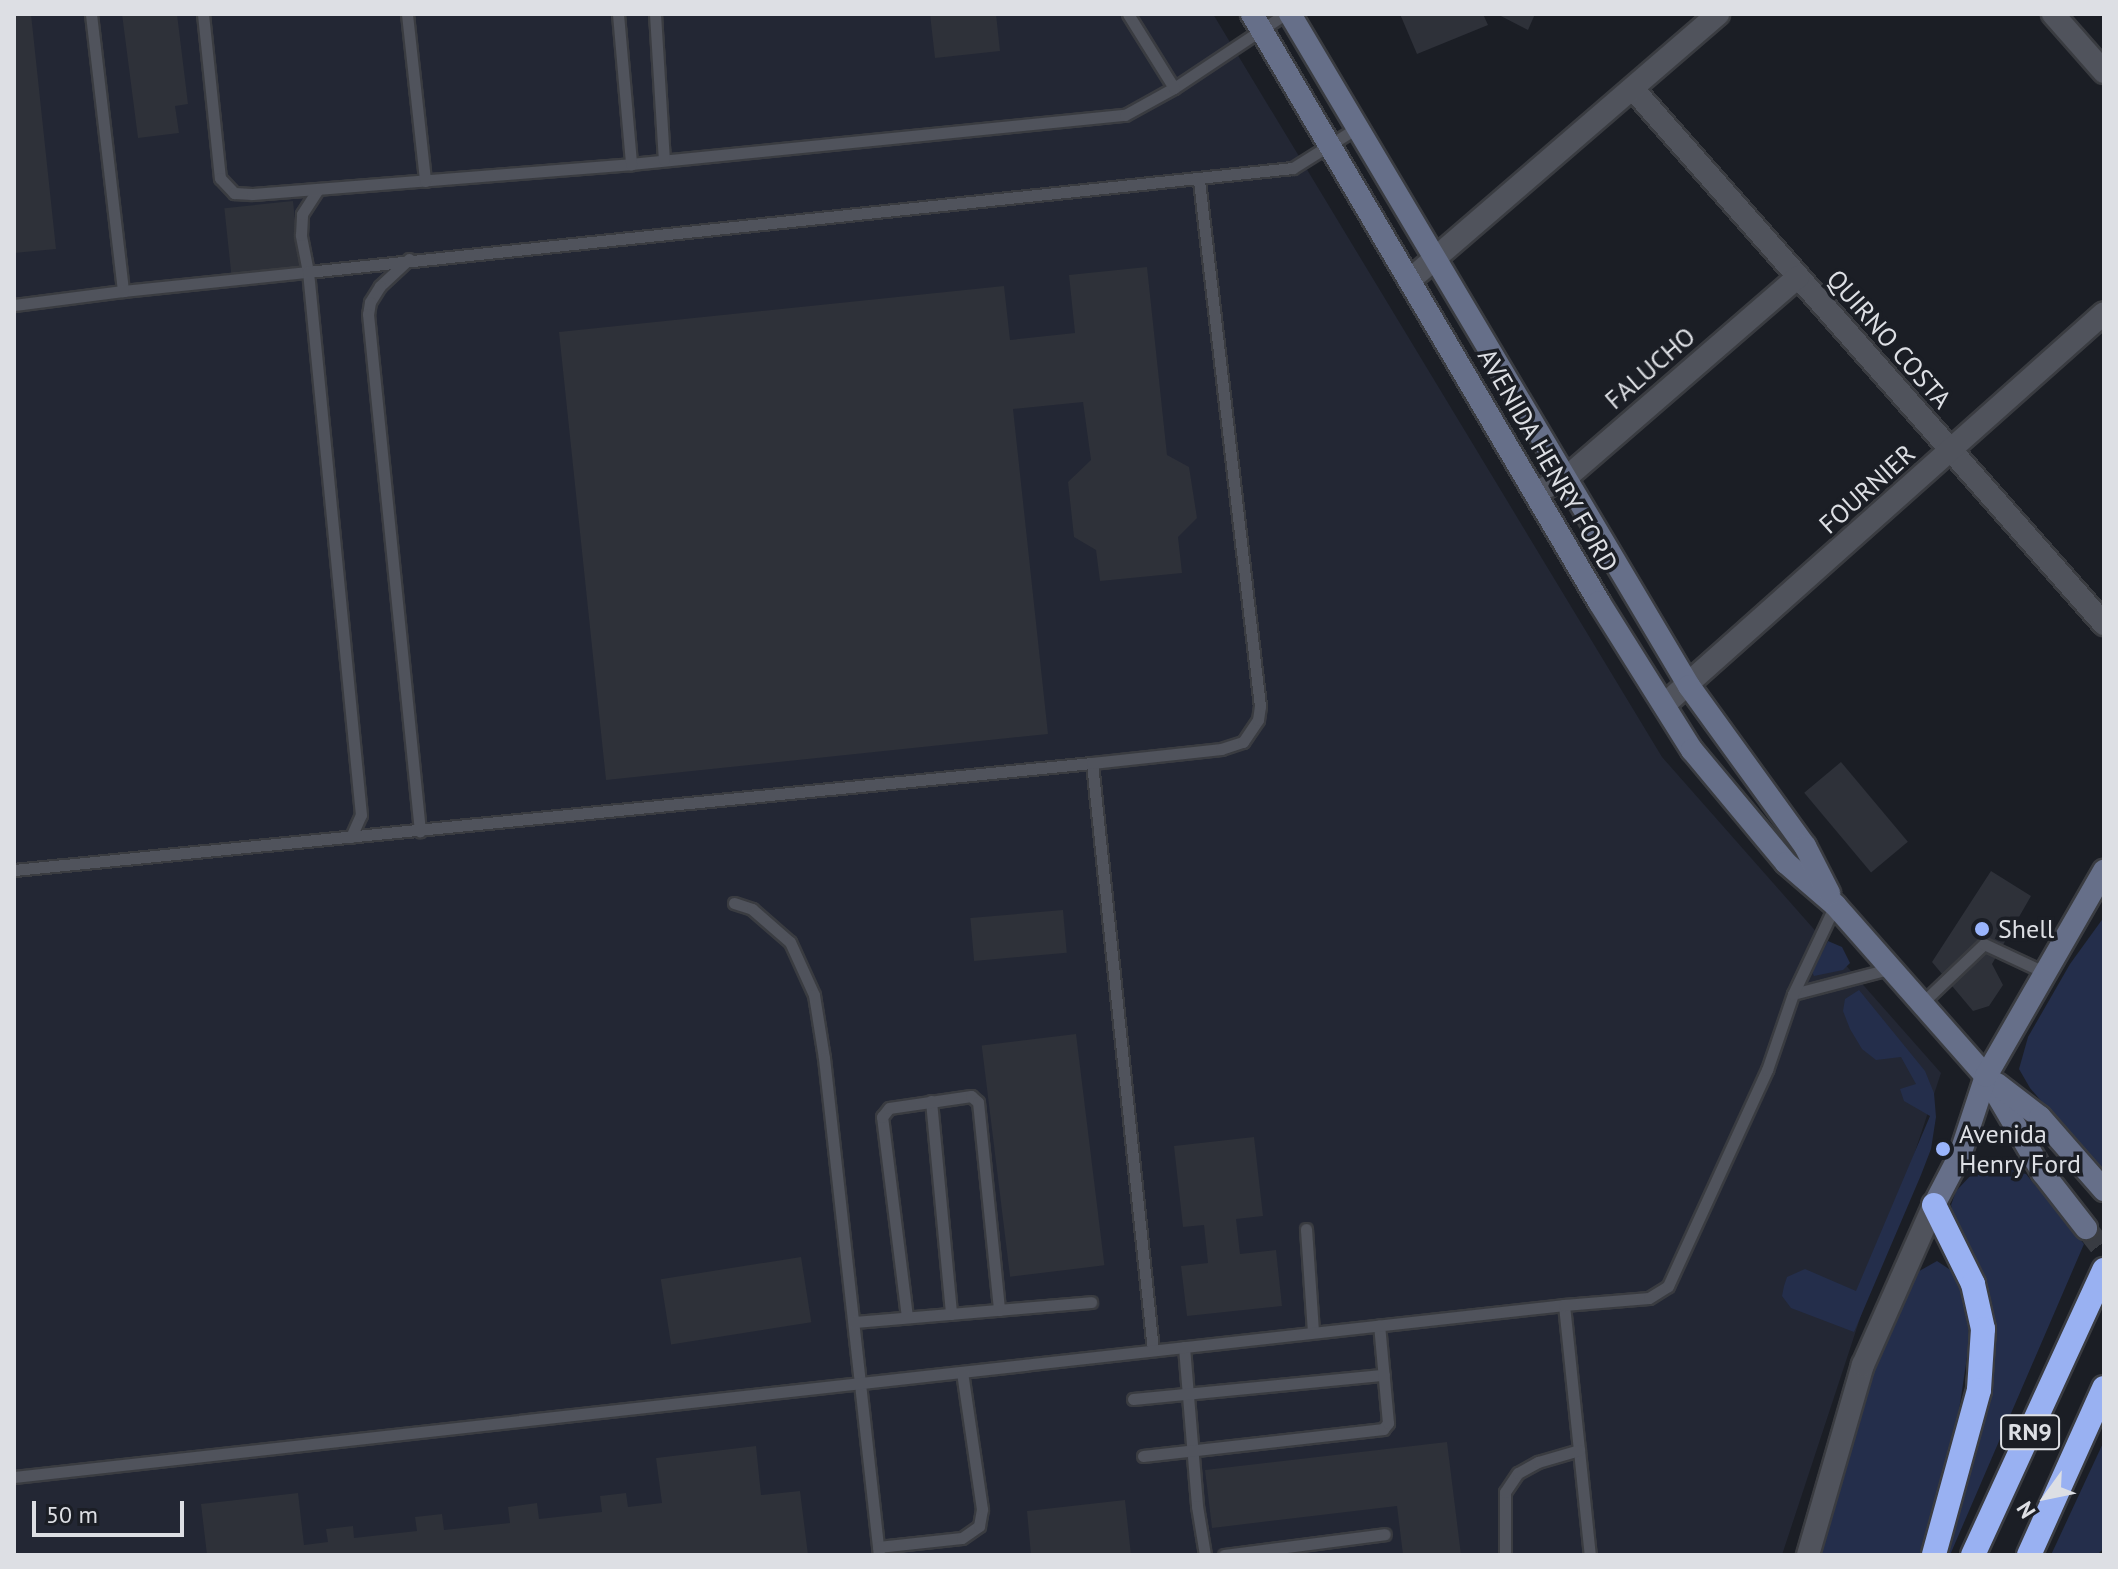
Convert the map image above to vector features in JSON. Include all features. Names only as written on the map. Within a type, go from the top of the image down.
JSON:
[{"type":"highway","points":[[1934,1205],[1973,1284],[1983,1329],[1979,1390],[1934,1555]]},
{"type":"highway","name":"RN9","points":[[1973,1555],[2104,1270]]},
{"type":"highway","name":"RN9","points":[[2029,1555],[2104,1388]]},
{"type":"main road","name":"AVENIDA HENRY FORD","points":[[1287,14],[1438,259],[1689,686],[1805,846],[1835,905]]},
{"type":"main road","name":"AVENIDA HENRY FORD","points":[[1256,21],[1535,493],[1664,705],[1725,794],[1786,863],[1835,905],[1920,1005],[1986,1076],[2043,1173],[2086,1228]]},
{"type":"main road","points":[[1934,1205],[1962,1150],[1986,1076],[2104,871]]},
{"type":"main road","points":[[1986,1076],[2040,1117],[2104,1190]]},
{"type":"street","points":[[1410,280],[1438,259],[1718,14]]},
{"type":"street","points":[[2053,14],[2104,72]]},
{"type":"street","name":"QUIRNO COSTA","points":[[1633,89],[2104,624]]},
{"type":"street","name":"FALUCHO","points":[[1535,493],[1567,477],[1798,277]]},
{"type":"street","name":"FOURNIER","points":[[1664,705],[1689,686],[2104,313]]},
{"type":"street","points":[[1808,1555],[1863,1365],[1934,1205]]},
{"type":"lane","points":[[91,14],[123,291]]},
{"type":"lane","points":[[203,14],[220,178],[234,193],[317,191],[631,164],[1112,117],[1142,109],[1174,88],[1256,21],[1287,14]]},
{"type":"lane","points":[[407,14],[425,181]]},
{"type":"lane","points":[[618,14],[631,164]]},
{"type":"lane","points":[[655,14],[664,160]]},
{"type":"lane","points":[[1128,14],[1174,88]]},
{"type":"lane","points":[[14,305],[409,259],[1293,168],[1358,127]]},
{"type":"lane","points":[[14,870],[1092,763],[1234,747],[1243,742],[1258,720],[1260,706],[1199,180]]},
{"type":"lane","points":[[317,191],[302,214],[301,235],[308,272],[361,815],[351,837]]},
{"type":"lane","points":[[409,259],[380,286],[370,302],[368,314],[420,831]]},
{"type":"lane","points":[[1092,763],[1153,1350]]},
{"type":"lane","points":[[734,903],[752,909],[790,942],[814,995],[824,1058],[878,1551],[962,1538],[972,1534],[979,1526],[982,1509],[962,1372]]},
{"type":"lane","points":[[14,1477],[861,1385],[1313,1332],[1649,1298],[1668,1286],[1767,1070],[1793,994],[1835,905]]},
{"type":"lane","points":[[1920,1005],[1984,944],[2044,972]]},
{"type":"lane","points":[[1793,994],[1889,969]]},
{"type":"lane","points":[[907,1317],[882,1117],[889,1108],[971,1096],[978,1102],[999,1310]]},
{"type":"lane","points":[[931,1101],[951,1314]]},
{"type":"lane","points":[[1306,1229],[1313,1332]]},
{"type":"lane","points":[[854,1322],[1091,1302]]},
{"type":"lane","points":[[1564,1305],[1590,1555]]},
{"type":"lane","points":[[1143,1456],[1383,1429],[1388,1423],[1379,1325]]},
{"type":"lane","points":[[1184,1347],[1205,1555]]},
{"type":"lane","points":[[1133,1399],[1384,1375]]},
{"type":"lane","points":[[1505,1555],[1505,1492],[1518,1473],[1538,1462],[1579,1450]]},
{"type":"lane","points":[[1224,1555],[1385,1534]]},
{"type":"shaded area","points":[[14,14],[1213,14],[1662,757],[1941,1073],[1782,1555],[14,1555]]},
{"type":"shaded area","points":[[2104,917],[2104,1175],[2030,1088],[2019,1069],[2028,1037],[2070,964]]},
{"type":"shaded area","points":[[1828,941],[1842,947],[1850,963],[1843,970],[1814,976],[1812,972]]},
{"type":"shaded area","points":[[1859,990],[1925,1071],[1934,1093],[1936,1117],[1931,1149],[1854,1332],[1791,1308],[1782,1296],[1787,1277],[1805,1269],[1856,1291],[1930,1116],[1904,1101],[1900,1089],[1916,1084],[1901,1057],[1876,1060],[1862,1049],[1850,1029],[1843,1011],[1845,999]]},
{"type":"shaded area","points":[[1993,1165],[2026,1174],[2084,1244],[1950,1555],[1940,1555],[1990,1367],[1951,1205],[1956,1191],[1975,1171]]},
{"type":"shaded area","points":[[1937,1261],[1958,1275],[1968,1300],[1969,1344],[1958,1417],[1920,1555],[1819,1555],[1876,1358],[1914,1274]]},
{"type":"shaded area","points":[[2104,1441],[2104,1548],[2097,1555],[2051,1555]]},
{"type":"building","points":[[14,14],[31,14],[56,249],[14,253]]},
{"type":"building","points":[[122,14],[177,14],[188,104],[175,106],[179,133],[138,138]]},
{"type":"building","points":[[930,14],[996,14],[1000,51],[935,58]]},
{"type":"building","points":[[1400,14],[1483,14],[1488,25],[1417,54]]},
{"type":"building","points":[[1497,14],[1535,14],[1528,30]]},
{"type":"building","points":[[293,201],[300,267],[231,274],[224,208]]},
{"type":"building","points":[[1147,267],[1167,455],[1189,467],[1197,518],[1178,537],[1182,573],[1100,581],[1096,550],[1074,537],[1068,482],[1091,460],[1083,402],[1013,409],[1048,734],[606,780],[559,332],[1004,286],[1010,340],[1075,333],[1069,275]]},
{"type":"building","points":[[1841,762],[1908,842],[1871,873],[1804,793]]},
{"type":"building","name":"Shell","points":[[1991,871],[2031,896],[1992,964],[2003,985],[1989,1006],[1973,1011],[1932,962]]},
{"type":"building","points":[[1063,910],[1067,953],[974,961],[970,918]]},
{"type":"building","points":[[1076,1034],[1104,1265],[1010,1277],[982,1046]]},
{"type":"building","points":[[1254,1137],[1263,1216],[1236,1219],[1240,1254],[1276,1250],[1282,1306],[1187,1316],[1181,1266],[1208,1263],[1204,1225],[1183,1227],[1174,1146]]},
{"type":"building","points":[[801,1257],[811,1322],[671,1344],[661,1279]]},
{"type":"building","points":[[1447,1442],[1461,1555],[1403,1555],[1397,1506],[1212,1528],[1205,1470]]},
{"type":"building","points":[[756,1446],[761,1495],[800,1491],[808,1555],[207,1555],[201,1504],[298,1493],[304,1545],[328,1542],[326,1529],[353,1526],[354,1538],[417,1531],[415,1517],[442,1514],[444,1530],[510,1523],[508,1507],[537,1503],[539,1519],[602,1512],[600,1496],[626,1493],[628,1507],[662,1503],[656,1458]]},
{"type":"building","points":[[1125,1500],[1131,1555],[1031,1555],[1027,1511]]},
{"type":"tunnel","points":[[2086,1228],[2104,1251]]},
{"type":"place","name":"Shell","points":[[1982,929]]},
{"type":"place","name":"Avenida Henry Ford","points":[[1943,1149]]}]
